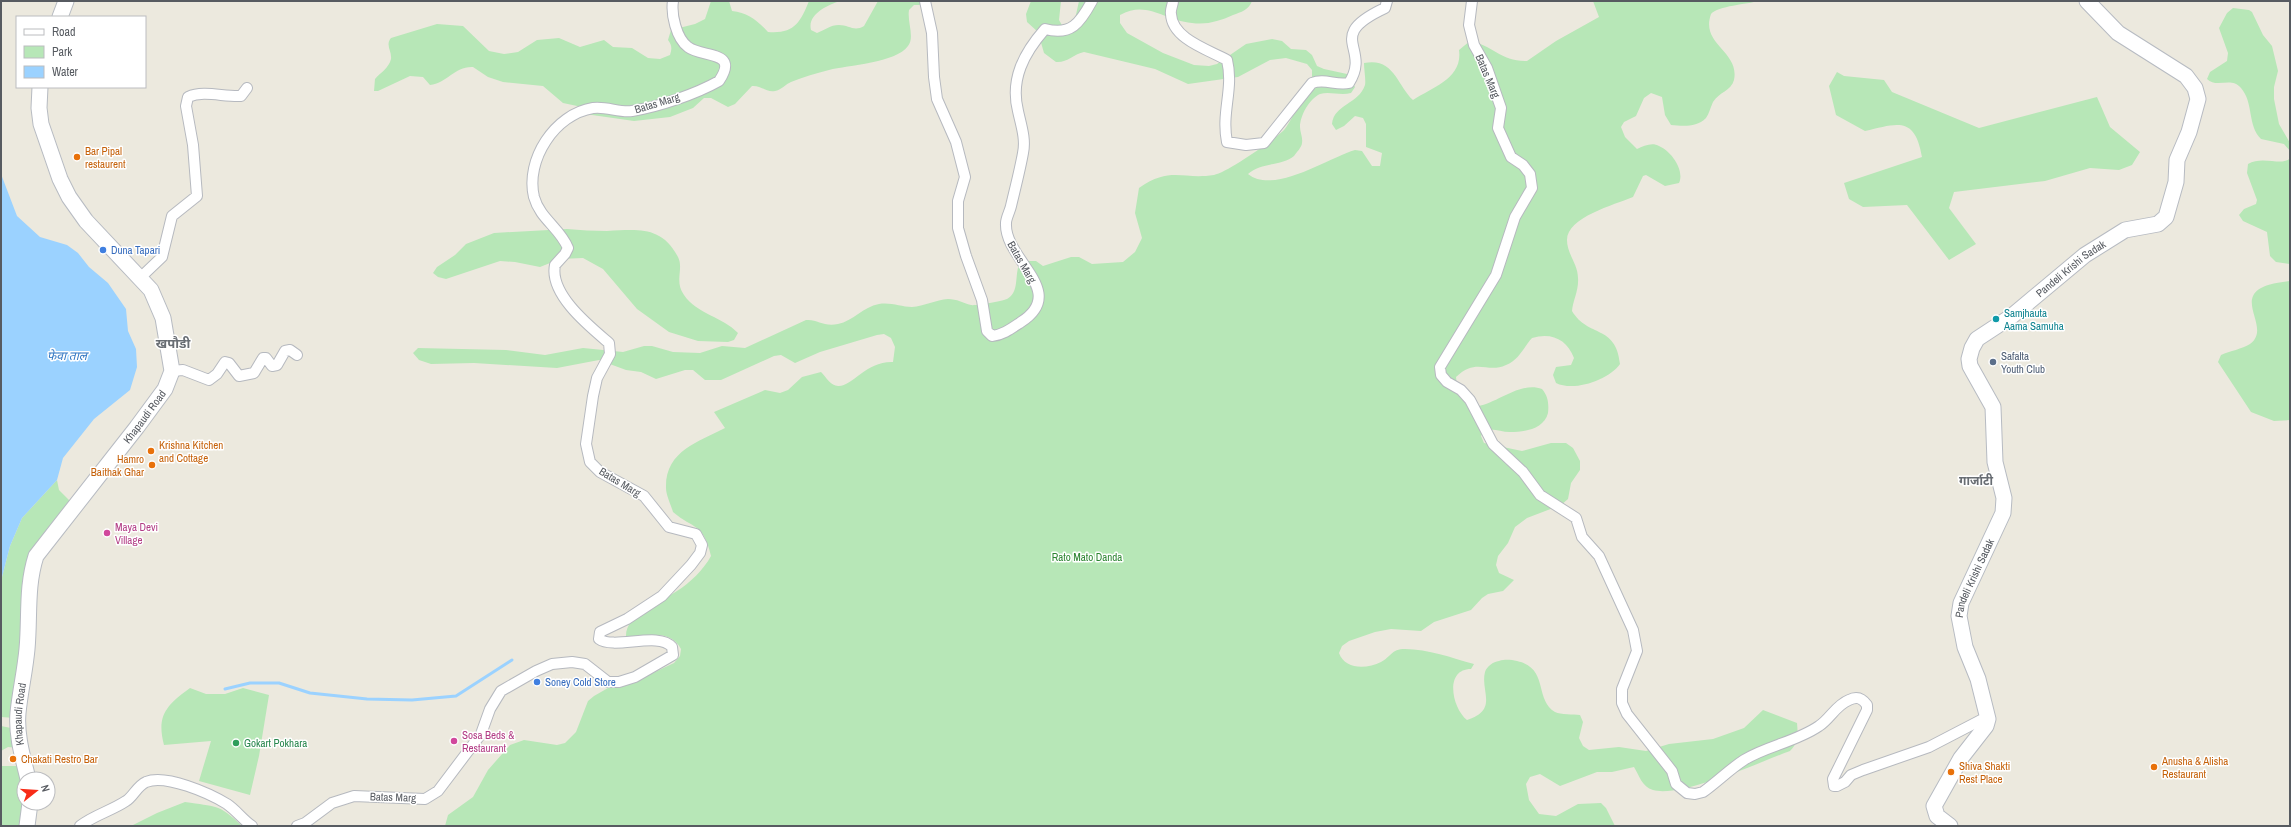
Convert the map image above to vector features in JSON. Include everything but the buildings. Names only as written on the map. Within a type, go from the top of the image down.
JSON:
[{"type":"street","points":[[60,16],[66,1]]},
{"type":"street","name":"Batas Marg","points":[[297,826],[304,823],[332,803],[354,796],[425,799],[438,792],[481,734],[490,709],[502,691],[536,671],[552,664],[572,662],[585,664],[608,682],[620,682],[635,677],[674,655],[672,648],[666,643],[642,641],[606,642],[599,639],[600,632],[627,619],[662,596],[691,565],[700,553],[702,545],[696,534],[669,527],[644,496],[600,472],[590,462],[586,444],[593,396],[597,378],[611,349],[610,343],[573,308],[556,282],[555,265],[565,254],[568,248],[563,238],[544,218],[538,208],[532,181],[536,160],[545,142],[578,112],[596,107],[630,112],[647,108],[719,81],[725,71],[724,63],[719,58],[688,48],[684,43],[671,12],[673,1]]},
{"type":"street","name":"Batas Marg","points":[[925,1],[932,33],[934,77],[938,100],[956,142],[965,177],[958,201],[958,228],[966,256],[982,300],[987,331],[992,336],[1000,335],[1025,320],[1035,312],[1038,304],[1034,279],[1021,261],[1008,238],[1006,223],[1023,153],[1024,138],[1015,94],[1021,63],[1030,46],[1045,29],[1056,32],[1070,30],[1082,18],[1092,1]]},
{"type":"street","points":[[1173,1],[1170,14],[1176,30],[1190,40],[1227,60],[1230,84],[1224,125],[1227,142],[1246,144],[1264,144],[1312,83],[1319,80],[1341,85],[1349,83],[1354,75],[1356,59],[1352,45],[1353,29],[1362,19],[1385,8],[1387,1]]},
{"type":"street","name":"Batas Marg","points":[[1472,1],[1469,25],[1474,45],[1487,68],[1502,108],[1498,128],[1511,157],[1523,164],[1530,174],[1532,188],[1515,217],[1496,275],[1440,367],[1441,375],[1447,382],[1461,390],[1470,400],[1493,444],[1523,472],[1540,495],[1576,518],[1582,537],[1599,556],[1633,630],[1637,651],[1622,689],[1622,703],[1627,714],[1672,771],[1676,784],[1687,793],[1695,794],[1704,792],[1745,759],[1794,740],[1820,726],[1843,703],[1853,698],[1860,698],[1864,700],[1867,705],[1867,710],[1833,779],[1834,786],[1837,786],[1863,770],[1929,748],[1981,720],[1988,719]]},
{"type":"street","name":"Pandeli Krishi Sadak","points":[[1988,719],[1978,679],[1965,648],[1958,616],[1961,603],[2003,513],[2005,502],[1995,462],[1993,407],[1970,366],[1970,352],[1977,339],[2012,316],[2085,255],[2125,230],[2158,224],[2166,217],[2176,182],[2177,160],[2190,132],[2198,99],[2195,88],[2186,76],[2118,33],[2087,1]]},
{"type":"street","points":[[40,88],[39,108],[41,124],[51,156],[66,191],[86,220],[140,278],[154,296],[163,318],[172,371],[183,370],[209,380],[217,374],[225,362],[229,363],[239,376],[243,376],[254,373],[263,358],[266,358],[272,366],[277,365],[285,351],[290,350],[297,355]]},
{"type":"street","points":[[140,278],[162,257],[172,216],[197,196],[193,145],[186,106],[188,97],[197,93],[228,97],[241,96],[247,88]]},
{"type":"street","name":"Khapaudi Road","points":[[26,771],[19,736],[18,714],[27,650],[28,592],[30,575],[36,556],[165,389],[172,371]]},
{"type":"street","points":[[1950,826],[1936,816],[1934,806],[1961,758],[1986,726],[1988,719]]},
{"type":"street","points":[[80,826],[87,820],[127,801],[144,783],[153,781],[180,783],[199,791],[227,804],[252,826]]},
{"type":"street","points":[[27,826],[29,811]]},
{"type":"green space","points":[[711,1],[729,1],[732,11],[743,13],[752,18],[768,32],[777,32],[790,29],[795,26],[809,1],[840,1],[824,8],[812,19],[811,30],[817,33],[836,25],[854,28],[864,26],[878,1],[933,1],[922,5],[914,5],[909,10],[911,34],[910,42],[902,52],[893,56],[883,60],[837,68],[800,78],[775,91],[769,91],[752,86],[735,104],[728,107],[711,98],[704,98],[693,108],[670,117],[634,121],[571,112],[582,107],[563,103],[543,86],[503,82],[488,77],[473,67],[461,69],[436,84],[430,85],[423,77],[410,76],[378,91],[374,91],[375,79],[386,68],[391,59],[389,41],[391,38],[437,24],[463,26],[489,51],[504,54],[518,52],[537,40],[559,38],[580,47],[604,40],[613,47],[632,48],[648,58],[660,59],[670,55],[671,47],[668,40],[671,30],[695,24],[705,19]]},
{"type":"green space","name":"Rato Mato Danda","points":[[1031,1],[1061,1],[1059,20],[1063,27],[1074,24],[1079,1],[1252,1],[1249,7],[1242,12],[1208,23],[1192,23],[1147,10],[1139,10],[1130,11],[1120,15],[1120,23],[1127,33],[1163,53],[1194,65],[1209,66],[1217,64],[1246,44],[1272,39],[1282,41],[1291,49],[1306,50],[1312,55],[1317,66],[1347,74],[1355,87],[1351,93],[1320,94],[1312,100],[1306,108],[1300,123],[1302,145],[1294,156],[1284,161],[1253,170],[1248,174],[1259,179],[1272,180],[1286,178],[1301,173],[1355,150],[1362,151],[1372,166],[1380,166],[1382,153],[1366,147],[1366,124],[1363,118],[1355,116],[1344,126],[1336,130],[1332,124],[1337,112],[1358,96],[1362,91],[1365,85],[1364,63],[1374,62],[1382,64],[1388,68],[1413,100],[1445,81],[1451,75],[1459,60],[1459,50],[1470,41],[1485,46],[1511,59],[1527,61],[1556,41],[1599,17],[1593,1],[1759,1],[1726,7],[1711,14],[1709,25],[1711,33],[1715,41],[1731,62],[1734,70],[1734,80],[1730,87],[1713,102],[1706,118],[1693,125],[1671,125],[1665,115],[1662,97],[1651,93],[1644,98],[1636,116],[1624,122],[1621,127],[1625,137],[1637,149],[1654,144],[1664,148],[1676,162],[1680,172],[1679,183],[1665,186],[1646,175],[1643,176],[1633,197],[1583,218],[1569,232],[1567,245],[1578,273],[1578,287],[1572,311],[1578,319],[1607,337],[1613,343],[1617,351],[1620,364],[1608,375],[1591,383],[1572,386],[1556,383],[1553,375],[1556,367],[1571,365],[1574,358],[1571,351],[1563,342],[1552,337],[1539,336],[1532,338],[1518,357],[1506,365],[1493,368],[1470,368],[1463,371],[1456,377],[1458,395],[1467,404],[1475,406],[1483,405],[1522,389],[1532,387],[1542,389],[1548,400],[1548,413],[1542,423],[1528,430],[1516,432],[1492,429],[1485,430],[1481,436],[1484,443],[1522,451],[1551,443],[1566,443],[1573,448],[1580,461],[1580,470],[1571,483],[1568,499],[1561,505],[1527,518],[1515,527],[1508,543],[1498,556],[1496,565],[1499,573],[1514,580],[1503,591],[1488,594],[1471,610],[1434,622],[1421,631],[1391,629],[1375,632],[1349,641],[1342,646],[1339,653],[1346,663],[1363,667],[1381,662],[1400,649],[1414,649],[1431,652],[1474,664],[1471,669],[1462,671],[1457,675],[1453,690],[1458,707],[1467,720],[1477,716],[1483,711],[1486,699],[1484,679],[1485,672],[1489,666],[1502,660],[1517,661],[1527,665],[1533,670],[1538,677],[1545,700],[1555,712],[1580,715],[1583,722],[1579,738],[1583,746],[1589,750],[1619,747],[1646,751],[1669,744],[1713,739],[1744,728],[1763,710],[1797,723],[1797,738],[1795,745],[1790,751],[1721,778],[1682,789],[1666,791],[1653,790],[1646,786],[1634,767],[1612,772],[1597,772],[1560,786],[1540,774],[1530,777],[1526,784],[1529,800],[1539,814],[1556,816],[1578,804],[1601,803],[1606,808],[1615,826],[445,826],[448,815],[473,797],[488,770],[510,745],[524,740],[557,745],[565,743],[576,732],[588,701],[594,696],[608,688],[625,686],[674,663],[680,656],[681,649],[676,642],[670,638],[657,635],[626,636],[632,621],[638,615],[687,584],[701,571],[711,556],[705,537],[701,532],[673,512],[666,488],[667,475],[677,456],[694,443],[725,428],[714,412],[765,390],[780,393],[788,390],[802,377],[821,372],[835,386],[849,383],[867,369],[875,365],[893,362],[895,347],[891,338],[884,334],[877,335],[820,352],[795,363],[781,355],[774,356],[721,380],[705,380],[693,370],[685,370],[656,379],[641,372],[626,370],[599,360],[557,368],[474,363],[431,364],[419,360],[413,353],[418,348],[506,350],[545,355],[583,348],[623,352],[644,346],[652,346],[673,352],[700,353],[722,346],[745,348],[806,320],[824,324],[838,324],[868,308],[879,304],[912,307],[948,299],[971,305],[1004,300],[1011,296],[1014,291],[1017,271],[1021,261],[1036,261],[1043,266],[1071,257],[1079,257],[1092,264],[1123,262],[1135,252],[1142,238],[1135,213],[1139,188],[1160,177],[1176,175],[1214,175],[1239,163],[1283,131],[1290,122],[1312,78],[1312,70],[1307,64],[1286,58],[1270,60],[1238,77],[1188,84],[1155,69],[1084,52],[1067,60],[1056,62],[1044,53],[1038,32],[1027,22],[1026,14]]},
{"type":"green space","points":[[2233,8],[2249,10],[2252,12],[2263,35],[2272,46],[2278,71],[2274,87],[2274,99],[2279,124],[2290,143],[2290,151],[2284,144],[2261,139],[2252,121],[2248,100],[2241,88],[2233,83],[2215,83],[2207,79],[2210,72],[2227,61],[2228,53],[2219,28],[2227,13]]},
{"type":"green space","points":[[1837,72],[1844,76],[1884,80],[1892,92],[1979,128],[2097,97],[2110,127],[2140,152],[2132,165],[2119,170],[2090,168],[2045,181],[1954,192],[1949,208],[1976,244],[1949,260],[1907,205],[1863,207],[1849,199],[1844,183],[1922,157],[1919,144],[1915,135],[1910,129],[1896,125],[1865,131],[1836,115],[1829,86]]},
{"type":"green space","points":[[2290,158],[2290,264],[2276,262],[2270,256],[2267,232],[2243,221],[2239,215],[2244,209],[2256,204],[2257,200],[2247,173],[2248,164],[2260,161],[2283,161]]},
{"type":"green space","points":[[567,229],[602,231],[638,230],[656,234],[664,239],[678,257],[680,262],[679,280],[681,290],[684,295],[696,307],[725,323],[738,333],[734,340],[728,342],[698,341],[669,332],[637,309],[603,269],[583,258],[560,259],[540,267],[515,262],[500,261],[446,279],[438,277],[433,273],[437,267],[455,255],[466,244],[494,233]]},
{"type":"green space","points":[[2290,281],[2290,420],[2274,421],[2251,412],[2218,362],[2221,355],[2247,346],[2256,336],[2257,327],[2252,308],[2252,299],[2257,291],[2268,285]]},
{"type":"green space","points":[[57,480],[59,490],[72,503],[40,543],[15,718],[1,717],[2,577],[10,546],[22,518]]},
{"type":"green space","name":"Gokart Pokhara","points":[[190,688],[206,694],[225,694],[243,688],[269,695],[259,756],[250,795],[199,781],[211,741],[164,745],[161,726],[165,712],[175,700]]},
{"type":"green space","points":[[1,726],[16,729],[19,748],[8,747],[1,751]]},
{"type":"green space","points":[[1,766],[23,766],[23,771],[16,771],[16,811],[23,811],[23,826],[1,826]]},
{"type":"green space","points":[[185,802],[216,807],[227,813],[242,826],[131,826],[157,813]]},
{"type":"water","name":"फेवा ताल","points":[[1,174],[17,216],[40,237],[67,245],[78,253],[89,267],[108,283],[126,309],[128,331],[136,349],[137,367],[130,390],[94,419],[63,458],[57,480],[22,518],[10,546],[2,577],[1,603]]},
{"type":"waterway","points":[[225,689],[250,683],[279,683],[310,693],[367,699],[412,700],[456,696],[512,660]]},
{"type":"place","name":"Bar Pipal restaurent","points":[[77,157]]},
{"type":"place","name":"Duna Tapari","points":[[103,250]]},
{"type":"place","name":"Samjhauta Aama Samuha","points":[[1996,319]]},
{"type":"place","name":"Safalta Youth Club","points":[[1993,362]]},
{"type":"place","name":"Krishna Kitchen and Cottage","points":[[151,451]]},
{"type":"place","name":"Hamro Baithak Ghar","points":[[152,465]]},
{"type":"place","name":"Maya Devi Village","points":[[107,533]]},
{"type":"place","name":"Soney Cold Store","points":[[537,682]]},
{"type":"place","name":"Sosa Beds & Restaurant","points":[[454,741]]},
{"type":"place","name":"Gokart Pokhara","points":[[236,743]]},
{"type":"place","name":"Chakati Restro Bar","points":[[13,759]]},
{"type":"place","name":"Anusha & Alisha Restaurant","points":[[2154,767]]},
{"type":"place","name":"Shiva Shakti Rest Place","points":[[1951,772]]},
{"type":"district","name":"खपौडी","points":[[173,343]]},
{"type":"district","name":"गार्जाटी","points":[[1976,481]]}]
